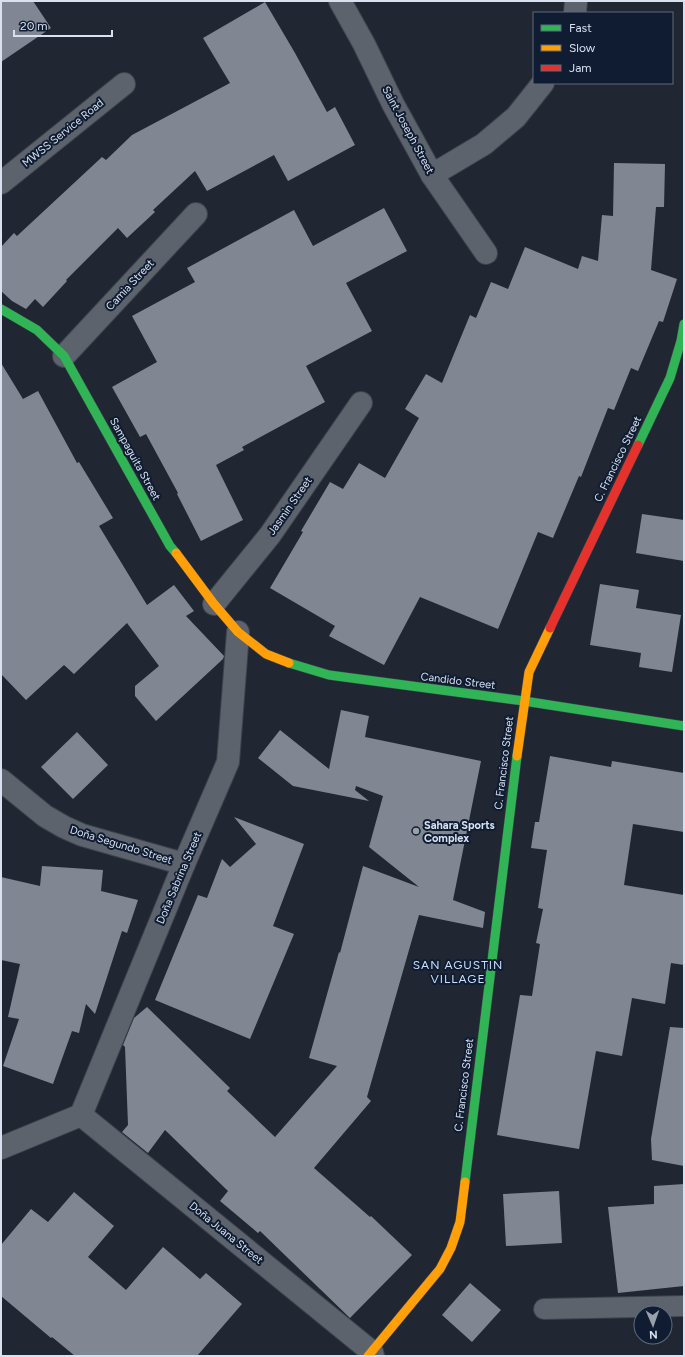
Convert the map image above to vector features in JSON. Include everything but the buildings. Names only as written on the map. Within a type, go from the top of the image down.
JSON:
[{"type":"street","name":"Saint Joseph Street","points":[[340,1],[364,44],[393,104],[432,175],[486,253]]},
{"type":"street","points":[[575,12],[576,1]]},
{"type":"street","name":"MWSS Service Road","points":[[1,183],[124,84]]},
{"type":"street","points":[[432,175],[484,144],[516,117],[542,84]]},
{"type":"street","name":"Camia Street","points":[[64,356],[196,214]]},
{"type":"street","name":"Sampaguita Street","points":[[1,309],[37,330],[64,356],[170,546],[214,604],[238,632]]},
{"type":"street","name":"C. Francisco Street","points":[[371,1355],[440,1269],[452,1248],[460,1222],[524,701],[529,672],[670,378],[681,341],[684,324]]},
{"type":"street","name":"Jasmin Street","points":[[214,604],[270,535],[361,403]]},
{"type":"street","name":"Candido Street","points":[[238,632],[266,654],[303,668],[328,675],[524,701],[684,726]]},
{"type":"street","name":"Doña Sabrina Street","points":[[81,1115],[184,864],[228,762],[238,632]]},
{"type":"street","name":"Doña Segundo Street","points":[[1,780],[45,816],[64,827],[82,835],[184,864]]},
{"type":"street","points":[[1,1148],[81,1115]]},
{"type":"street","name":"Doña Juana Street","points":[[81,1115],[371,1355]]},
{"type":"lane","points":[[544,1309],[684,1306]]},
{"type":"traffic: fast","points":[[1,309],[37,330],[64,356],[170,546],[176,553]]},
{"type":"traffic: fast","points":[[638,445],[670,378],[681,341],[684,324]]},
{"type":"traffic: fast","points":[[289,663],[329,675],[524,701],[684,726]]},
{"type":"traffic: fast","points":[[465,1182],[517,756]]},
{"type":"traffic: slow","points":[[176,553],[214,604],[238,632],[266,654],[289,663]]},
{"type":"traffic: slow","points":[[517,756],[529,672],[550,628]]},
{"type":"traffic: slow","points":[[368,1356],[440,1269],[451,1248],[460,1222],[465,1182]]},
{"type":"traffic: jam","points":[[550,628],[638,445]]},
{"type":"place","name":"Sahara Sports Complex","points":[[416,831]]},
{"type":"district","name":"SAN AGUSTIN VILLAGE","points":[[458,972]]}]
